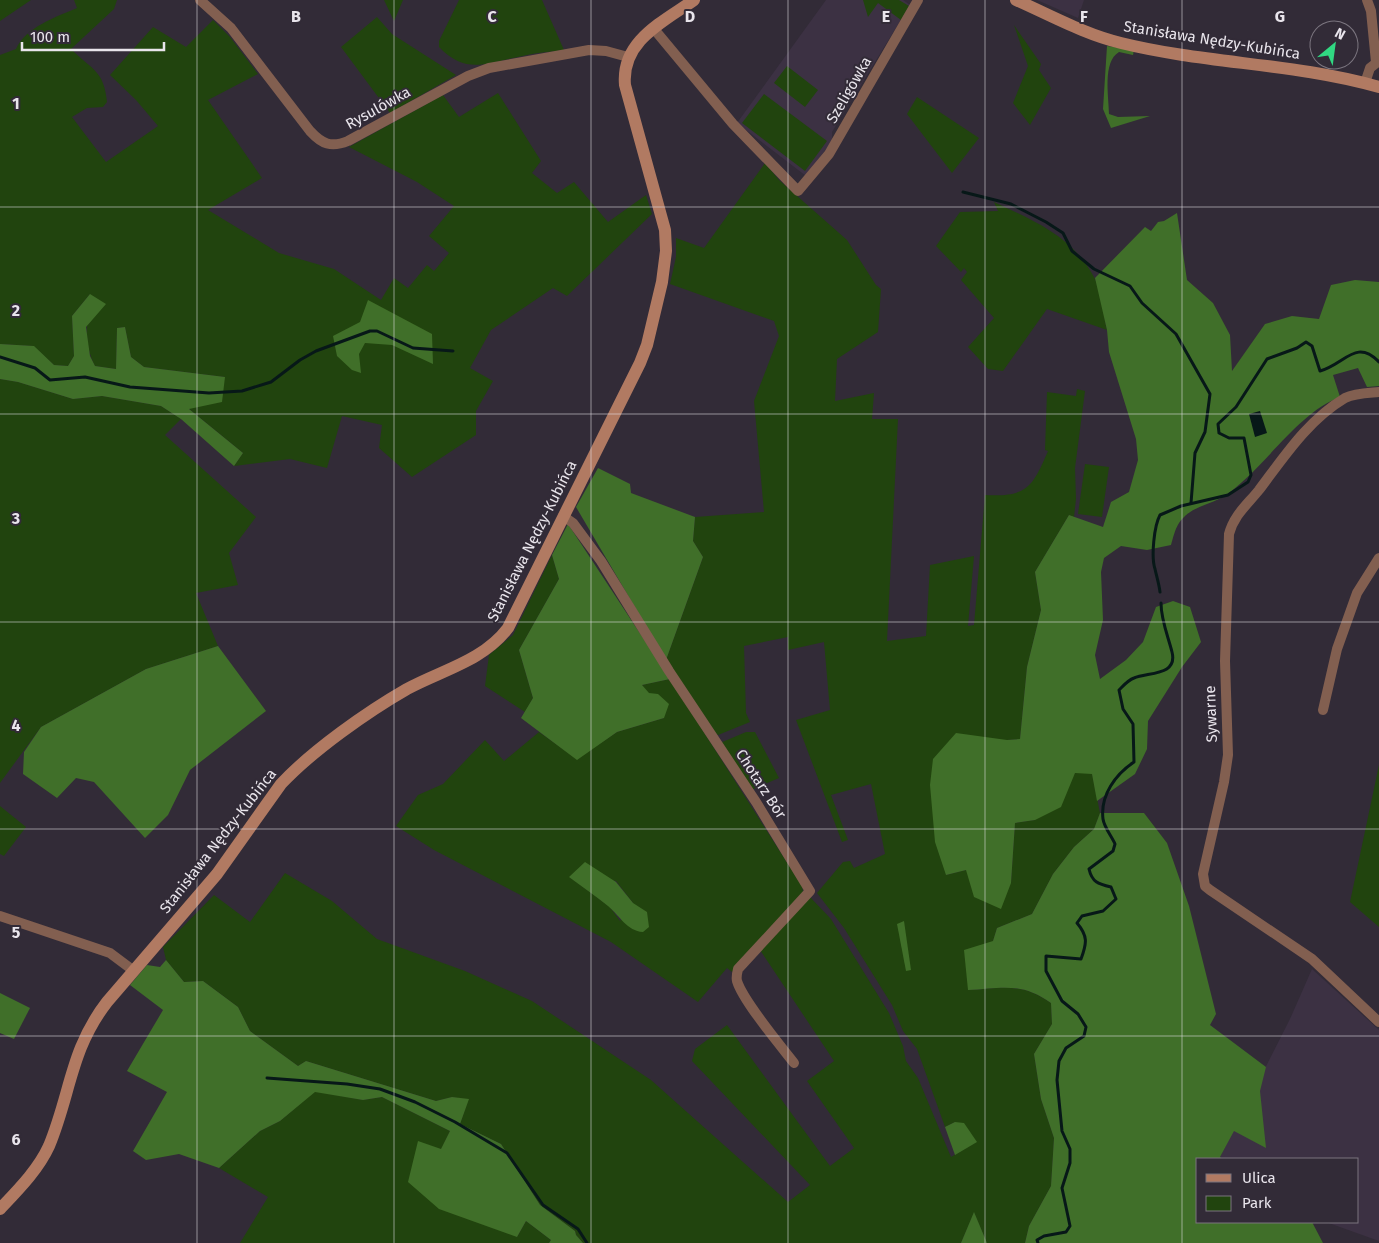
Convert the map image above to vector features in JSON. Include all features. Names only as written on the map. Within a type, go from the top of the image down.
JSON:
[{"type":"street","name":"Rysulówka","points":[[200,0],[231,28],[310,131],[326,145],[348,141],[468,76],[489,68],[589,50],[606,51],[628,57]]},
{"type":"street","points":[[628,57],[636,44],[654,28],[694,0]]},
{"type":"street","name":"Szeligówka","points":[[654,28],[733,124],[798,191],[829,154],[918,0]]},
{"type":"street","name":"Stanisława Nędzy-Kubińca","points":[[1016,0],[1119,43],[1169,52],[1256,63],[1379,87]]},
{"type":"street","points":[[1365,83],[1368,71],[1377,61],[1371,11],[1367,0]]},
{"type":"street","name":"Stanisława Nędzy-Kubińca","points":[[0,1209],[26,1182],[42,1158],[52,1136],[71,1069],[99,1012],[217,874],[270,798],[292,773],[343,732],[399,694],[482,653],[496,642],[514,617],[640,363],[647,345],[664,271],[664,230],[625,85],[624,69],[628,57]]},
{"type":"street","name":"Sywarne","points":[[1379,392],[1346,398],[1311,424],[1256,493],[1239,511],[1231,525],[1228,534],[1225,592],[1227,764],[1203,874],[1205,886],[1312,959],[1379,1022]]},
{"type":"street","name":"Chotarz Bór","points":[[563,516],[573,523],[601,561],[674,679],[756,802],[810,891],[738,969],[737,975],[737,982],[749,1001],[794,1062]]},
{"type":"street","points":[[1323,710],[1336,649],[1357,593],[1379,558]]},
{"type":"street","points":[[0,916],[104,950],[134,971]]},
{"type":"shaded area","points":[[826,0],[903,0],[910,5],[832,132],[832,141],[806,176],[737,123]]},
{"type":"shaded area","points":[[1037,0],[1084,0],[1078,18]]},
{"type":"shaded area","points":[[1260,411],[1267,433],[1255,437],[1249,414]]},
{"type":"shaded area","points":[[1312,969],[1379,1030],[1379,1241],[1329,1223],[1359,1223],[1359,1158],[1220,1157],[1290,1019]]},
{"type":"green space","points":[[0,0],[31,0],[0,21]]},
{"type":"green space","points":[[74,0],[117,0],[114,9],[71,49],[96,71],[103,83],[107,102],[103,107],[87,108],[72,117],[106,162],[158,126],[136,100],[110,75],[153,27],[186,47],[213,20],[230,37],[258,74],[208,100],[262,178],[208,210],[279,253],[334,269],[381,300],[394,278],[408,288],[427,265],[434,271],[449,253],[429,236],[454,206],[417,182],[349,147],[443,95],[459,117],[498,93],[541,161],[532,173],[557,193],[574,182],[608,222],[646,195],[652,214],[567,296],[553,288],[491,330],[470,368],[493,381],[476,411],[476,435],[412,477],[379,448],[382,425],[342,416],[327,468],[290,459],[234,466],[243,453],[188,408],[225,377],[144,367],[131,357],[125,327],[117,328],[116,369],[95,366],[87,339],[90,294],[72,316],[74,356],[68,366],[54,365],[33,346],[0,344],[0,55],[16,49],[27,35],[42,24],[77,8]]},
{"type":"green space","points":[[384,0],[403,0],[394,21]]},
{"type":"green space","points":[[459,0],[542,0],[564,50],[529,54],[477,65],[458,61],[439,47],[439,41]]},
{"type":"green space","points":[[863,0],[899,0],[909,6],[901,20],[878,3],[868,17]]},
{"type":"green space","points":[[377,17],[392,34],[456,75],[390,113],[341,47]]},
{"type":"green space","points":[[1014,25],[1041,64],[1039,70],[1051,88],[1030,125],[1013,103],[1028,66]]},
{"type":"green space","points":[[1107,46],[1134,50],[1133,55],[1119,52],[1110,64],[1108,72],[1109,114],[1118,117],[1150,116],[1111,128],[1103,109]]},
{"type":"green space","points":[[787,66],[818,90],[805,107],[774,83]]},
{"type":"green space","points":[[764,94],[827,141],[805,171],[742,123]]},
{"type":"green space","points":[[917,97],[979,138],[952,173],[907,114]]},
{"type":"green space","points":[[765,163],[779,180],[847,240],[876,285],[881,289],[878,332],[837,359],[835,401],[874,393],[872,419],[898,419],[887,641],[926,636],[930,565],[974,556],[968,626],[974,625],[985,495],[1019,492],[1032,482],[1037,474],[1048,451],[1045,450],[1047,392],[1076,396],[1077,389],[1085,391],[1075,468],[1076,499],[1074,517],[1069,515],[1035,572],[1041,610],[1027,667],[1020,739],[1007,740],[946,875],[966,870],[1011,883],[1015,823],[1035,820],[1075,773],[1092,773],[1100,813],[1094,829],[1074,847],[1053,874],[1032,914],[997,928],[993,941],[968,990],[1021,989],[1040,996],[1051,1003],[1052,1024],[1034,1054],[1041,1099],[1054,1138],[1051,1186],[1029,1226],[1025,1243],[987,1243],[974,1213],[961,1243],[583,1243],[575,1231],[540,1205],[501,1144],[460,1124],[468,1100],[452,1097],[436,1101],[306,1061],[298,1066],[250,1031],[238,1007],[203,981],[184,982],[166,960],[163,947],[214,895],[250,922],[285,873],[332,901],[377,939],[465,971],[532,1001],[651,1080],[788,1202],[810,1185],[692,1061],[695,1049],[727,1025],[830,1166],[854,1148],[807,1081],[834,1061],[760,950],[810,897],[831,919],[889,1013],[903,1046],[906,1061],[918,1078],[951,1157],[976,1142],[955,1122],[945,1127],[917,1049],[903,1031],[892,1005],[844,928],[817,893],[843,862],[850,861],[854,868],[885,854],[871,784],[831,795],[848,840],[842,842],[796,720],[830,710],[824,642],[788,650],[788,637],[744,646],[746,713],[750,722],[718,735],[714,732],[666,660],[703,557],[693,541],[695,517],[764,512],[754,401],[779,336],[774,321],[670,284],[676,257],[676,238],[704,248]]},
{"type":"green space","points":[[994,202],[1051,231],[1075,251],[1097,283],[1107,330],[1047,309],[1003,371],[988,369],[968,347],[994,318],[961,280],[967,272],[964,268],[961,272],[936,246],[960,212],[998,211]]},
{"type":"green space","points":[[1177,213],[1187,280],[1213,303],[1230,335],[1232,371],[1265,324],[1292,316],[1319,319],[1331,285],[1355,280],[1379,282],[1379,386],[1367,387],[1358,368],[1333,375],[1340,397],[1308,416],[1236,487],[1221,498],[1188,513],[1178,525],[1171,545],[1147,550],[1121,546],[1104,558],[1101,572],[1103,620],[1095,655],[1100,679],[1126,660],[1143,642],[1156,607],[1173,601],[1190,607],[1201,642],[1182,667],[1148,721],[1147,749],[1135,774],[1097,801],[1092,774],[1075,773],[1061,807],[1035,820],[1015,823],[1011,883],[1001,909],[974,897],[966,870],[946,875],[935,842],[930,785],[933,759],[956,733],[1007,740],[1020,739],[1027,667],[1041,610],[1035,572],[1069,515],[1103,527],[1111,502],[1129,492],[1138,460],[1136,439],[1109,352],[1107,330],[1095,278],[1145,227],[1151,231],[1158,222],[1164,221]]},
{"type":"green space","points":[[90,294],[106,304],[86,327],[90,356],[95,366],[116,369],[117,328],[125,327],[131,357],[144,367],[225,377],[222,402],[189,409],[243,453],[234,466],[181,419],[161,406],[102,396],[73,399],[18,382],[0,379],[0,344],[34,346],[54,365],[68,366],[74,356],[72,316]]},
{"type":"green space","points":[[368,300],[432,334],[433,364],[392,345],[365,343],[359,354],[361,373],[352,370],[337,356],[333,336],[360,322]]},
{"type":"green space","points":[[0,379],[18,382],[73,399],[102,396],[161,406],[181,419],[165,435],[256,517],[229,553],[238,585],[196,593],[218,646],[146,669],[41,727],[0,783]]},
{"type":"green space","points":[[1085,464],[1109,467],[1102,517],[1078,514]]},
{"type":"green space","points":[[598,468],[630,484],[631,493],[695,517],[693,541],[703,557],[666,660],[576,507]]},
{"type":"green space","points":[[568,524],[670,679],[642,685],[649,693],[658,694],[669,704],[664,718],[617,732],[577,760],[521,718],[533,698],[519,650],[559,579],[552,555]]},
{"type":"green space","points":[[552,555],[559,579],[519,650],[533,698],[525,712],[485,686],[489,655],[513,635]]},
{"type":"green space","points":[[218,646],[266,711],[190,770],[168,815],[145,838],[94,782],[76,778],[57,798],[23,774],[24,752],[41,727],[146,669]]},
{"type":"green space","points":[[670,679],[802,886],[803,892],[732,972],[727,968],[698,1002],[611,942],[434,850],[396,826],[418,795],[443,784],[485,740],[504,761],[539,732],[577,759],[617,732],[664,718],[642,685]],"holes":[[[570,877],[616,881],[633,903],[620,921],[610,907]]]},
{"type":"green space","points":[[746,732],[755,732],[779,778],[751,790],[720,743]]},
{"type":"green space","points":[[1379,765],[1379,927],[1350,902]]},
{"type":"green space","points":[[0,806],[26,827],[4,856],[0,854]]},
{"type":"green space","points":[[1100,813],[1144,813],[1167,843],[1189,906],[1216,1014],[1210,1025],[1266,1067],[1260,1091],[1266,1148],[1234,1131],[1220,1157],[1222,1158],[1196,1158],[1196,1223],[1313,1223],[1323,1243],[1025,1243],[1029,1226],[1051,1186],[1054,1138],[1041,1099],[1034,1054],[1052,1024],[1051,1003],[1040,996],[1021,989],[968,990],[964,950],[993,941],[997,928],[1032,914],[1053,874],[1074,847],[1094,829]]},
{"type":"green space","points":[[585,862],[616,882],[633,903],[647,912],[649,927],[643,932],[632,929],[608,906],[569,877]]},
{"type":"green space","points":[[904,921],[911,970],[906,971],[897,924]]},
{"type":"green space","points":[[166,960],[184,982],[203,981],[238,1007],[250,1031],[298,1066],[306,1061],[436,1101],[452,1097],[469,1099],[460,1124],[501,1144],[540,1205],[575,1231],[583,1243],[549,1243],[551,1240],[526,1221],[517,1237],[439,1209],[408,1182],[418,1141],[441,1149],[450,1131],[382,1097],[363,1100],[315,1092],[280,1121],[260,1131],[219,1168],[179,1154],[146,1160],[133,1151],[167,1092],[127,1071],[163,1010],[130,985],[147,965],[160,967]]},
{"type":"green space","points":[[0,993],[30,1008],[14,1039],[0,1033]]},
{"type":"green space","points":[[315,1091],[363,1100],[382,1097],[450,1131],[441,1150],[517,1237],[526,1221],[551,1240],[549,1243],[240,1243],[268,1197],[219,1168],[260,1131],[280,1121]]},
{"type":"green space","points":[[955,1122],[964,1123],[977,1142],[955,1155],[945,1127]]},
{"type":"green space","points":[[974,1212],[987,1243],[961,1243]]},
{"type":"waterway","points":[[963,192],[1011,204],[1063,233],[1072,251],[1094,269],[1130,286],[1142,303],[1176,334],[1210,394],[1205,432],[1195,453],[1191,503]]},
{"type":"waterway","points":[[0,357],[35,368],[50,380],[85,377],[130,387],[209,393],[242,391],[271,382],[300,360],[316,351],[370,331],[377,331],[413,348],[453,351]]},
{"type":"waterway","points":[[1160,592],[1153,550],[1156,526],[1160,515],[1181,506],[1228,495],[1248,482],[1251,475],[1244,438],[1229,438],[1219,433],[1218,424],[1236,407],[1267,359],[1297,348],[1306,342],[1312,346],[1320,371],[1357,352],[1371,355],[1379,362]]},
{"type":"waterway","points":[[1038,1243],[1037,1240],[1044,1236],[1066,1232],[1070,1226],[1062,1188],[1070,1163],[1070,1149],[1062,1131],[1057,1080],[1059,1061],[1066,1048],[1084,1036],[1086,1027],[1078,1014],[1062,1001],[1046,971],[1046,956],[1081,959],[1085,936],[1077,923],[1082,916],[1103,911],[1116,899],[1111,887],[1096,882],[1089,869],[1113,851],[1115,844],[1106,829],[1103,819],[1104,802],[1115,779],[1134,762],[1133,724],[1123,709],[1119,690],[1132,679],[1166,669],[1173,660],[1162,616],[1161,603]]},
{"type":"waterway","points":[[267,1078],[347,1084],[380,1089],[415,1102],[455,1122],[507,1153],[543,1205],[578,1229],[587,1243]]}]
